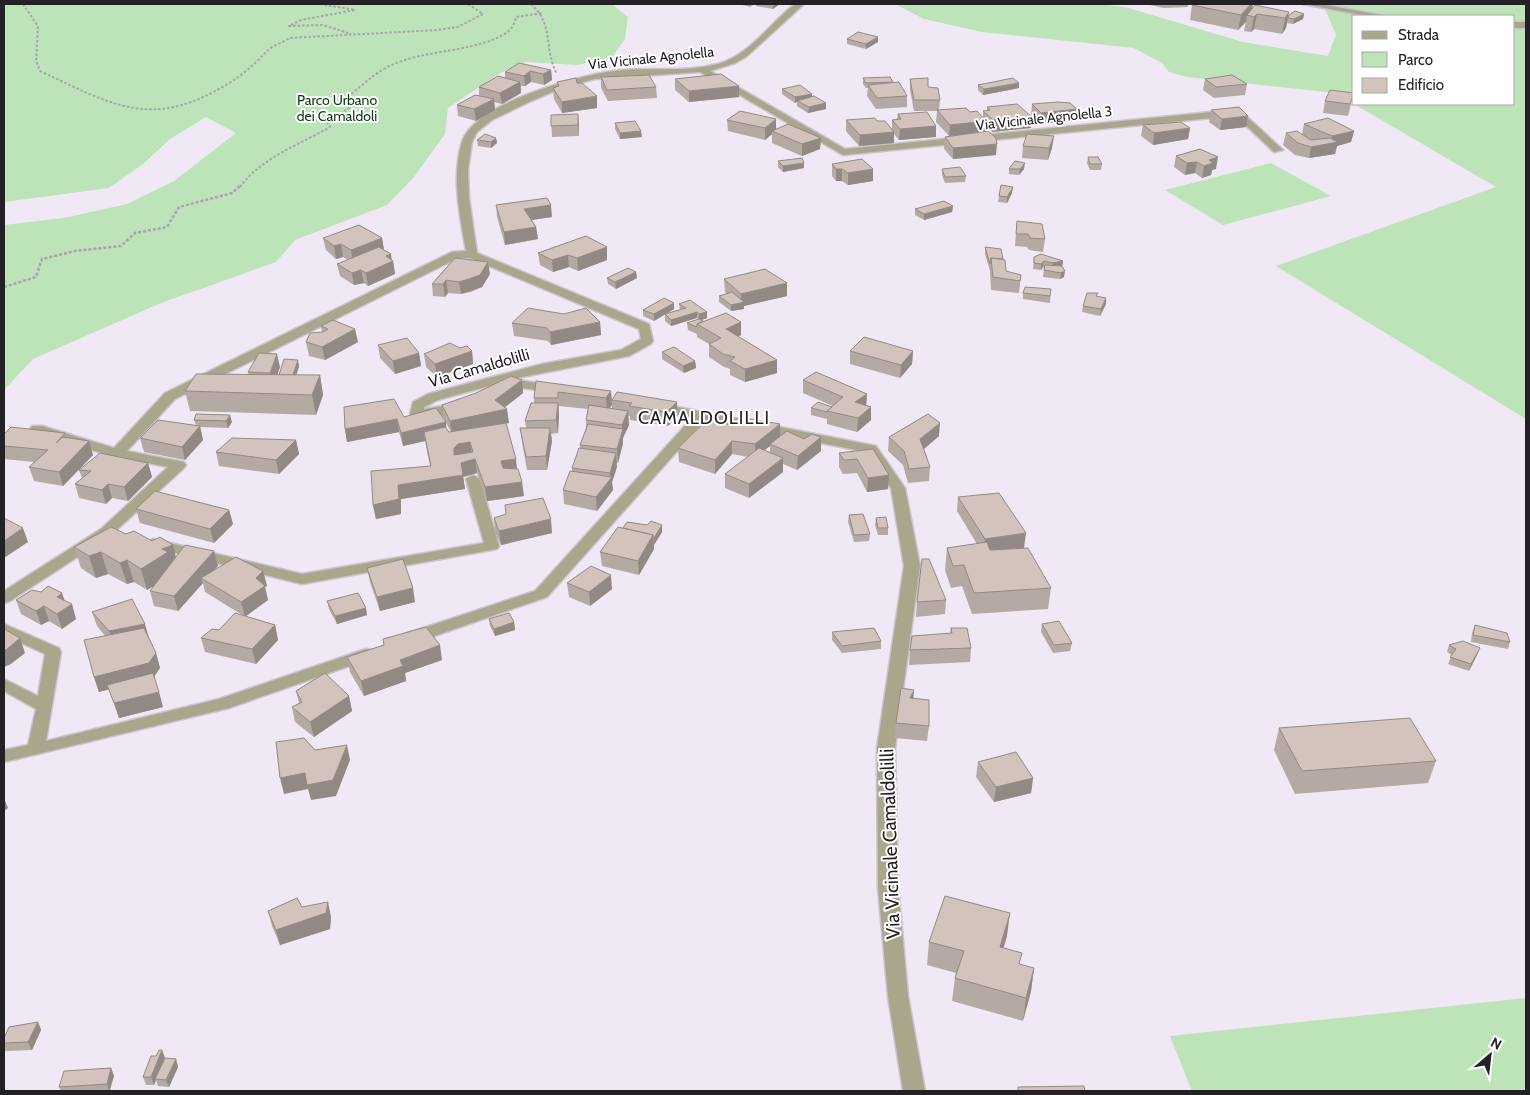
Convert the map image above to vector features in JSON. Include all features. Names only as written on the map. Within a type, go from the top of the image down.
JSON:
[{"type":"street","name":"Via Vicinale Agnolella","points":[[472,255],[461,180],[467,141],[477,126],[491,117],[569,82],[596,76],[701,69],[721,65],[750,49],[800,4]]},
{"type":"street","points":[[1307,4],[1376,15]]},
{"type":"street","name":"Via Vicinale Agnolella 3","points":[[701,69],[843,152],[1231,113],[1241,116],[1248,121],[1278,150]]},
{"type":"street","points":[[117,453],[170,396],[456,254],[472,255]]},
{"type":"street","name":"Via Camaldolilli","points":[[472,255],[645,327],[647,340],[626,354],[542,368],[442,394],[418,405],[416,414],[449,412],[512,383],[569,393]]},
{"type":"street","points":[[645,405],[702,415]]},
{"type":"street","points":[[399,642],[542,594],[702,415]]},
{"type":"street","name":"Via Vicinale Camaldolilli","points":[[702,415],[871,449],[886,468],[898,488],[912,566],[886,748],[888,887],[898,996],[914,1091]]},
{"type":"street","points":[[4,598],[106,532],[179,465],[117,453],[37,428]]},
{"type":"street","points":[[106,532],[302,579],[492,546],[473,479]]},
{"type":"street","points":[[4,629],[53,652],[45,707],[36,750]]},
{"type":"street","points":[[4,756],[36,750],[223,704],[380,648]]},
{"type":"street","points":[[4,684],[45,707]]},
{"type":"path","points":[[23,4],[38,26],[36,62],[40,71],[109,103],[140,110],[175,107],[201,98],[226,86],[264,57],[267,51],[290,38],[458,27],[483,14],[468,4]]},
{"type":"path","points":[[320,4],[355,10],[308,19],[292,23],[289,26],[323,25],[354,35]]},
{"type":"path","points":[[531,4],[543,13],[550,30],[548,43],[553,67],[557,74],[569,82]]},
{"type":"path","points":[[4,287],[36,277],[42,259],[75,251],[121,246],[136,233],[167,227],[179,207],[232,193],[240,189],[249,174],[294,145],[330,127],[328,122],[349,108],[343,104],[344,100],[384,69],[410,58],[446,52],[504,35],[514,26],[516,17],[543,13]]},
{"type":"green space","name":"Parco Urbano dei Camaldoli","points":[[4,4],[612,4],[628,17],[625,39],[613,56],[578,65],[526,62],[500,73],[448,108],[445,134],[414,177],[387,205],[295,240],[276,262],[161,303],[33,359],[4,390],[4,225],[64,218],[127,204],[174,181],[236,133],[206,117],[170,139],[143,164],[109,188],[4,202]]},
{"type":"green space","points":[[895,4],[1106,5],[1125,7],[1243,42],[1328,56],[1336,35],[1323,4],[1526,4],[1526,419],[1276,266],[1496,187],[1356,105],[1515,105],[1515,15],[1352,15],[1352,102],[1336,93],[1187,77],[1169,72],[1162,63],[1134,48],[982,32],[924,19]]},
{"type":"green space","points":[[1271,163],[1331,196],[1223,225],[1165,190]]},
{"type":"green space","points":[[1526,998],[1526,1091],[1192,1091],[1170,1036]]},
{"type":"building","points":[[1251,4],[1241,15],[1192,5]]},
{"type":"building","points":[[1255,5],[1289,12],[1285,18],[1257,14],[1254,17],[1247,15]]},
{"type":"building","points":[[1295,11],[1304,14],[1294,19],[1288,18],[1289,15]]},
{"type":"building","points":[[858,32],[878,37],[866,44],[847,39]]},
{"type":"building","points":[[519,63],[551,70],[543,74],[530,71],[524,76],[505,72]]},
{"type":"building","points":[[721,74],[739,86],[689,91],[675,79]]},
{"type":"building","points":[[649,75],[656,87],[607,90],[601,77]]},
{"type":"building","points":[[1232,75],[1247,84],[1216,87],[1205,79]]},
{"type":"building","points":[[498,76],[520,82],[500,93],[479,87]]},
{"type":"building","points":[[890,77],[893,82],[866,83],[863,78]]},
{"type":"building","points":[[576,78],[577,83],[582,83],[597,96],[562,102],[553,88],[559,86],[557,82]]},
{"type":"building","points":[[928,78],[928,87],[938,88],[940,100],[914,100],[910,79]]},
{"type":"building","points":[[1013,78],[1019,83],[984,89],[978,85]]},
{"type":"building","points":[[899,82],[907,96],[877,98],[868,85]]},
{"type":"building","points":[[800,85],[812,94],[795,97],[782,89]]},
{"type":"building","points":[[1330,90],[1352,93],[1350,104],[1325,101]]},
{"type":"building","points":[[475,95],[494,99],[474,109],[457,105]]},
{"type":"building","points":[[814,96],[826,103],[809,107],[797,101]]},
{"type":"building","points":[[1070,103],[1077,109],[1041,113],[1032,104]]},
{"type":"building","points":[[1017,104],[1032,117],[993,120],[983,111],[990,110],[987,107]]},
{"type":"building","points":[[1239,107],[1248,116],[1222,119],[1211,110]]},
{"type":"building","points":[[966,108],[970,112],[977,111],[986,121],[950,125],[937,110]]},
{"type":"building","points":[[740,111],[776,119],[765,128],[727,120]]},
{"type":"building","points":[[927,112],[936,126],[900,129],[892,120],[901,119],[898,114]]},
{"type":"building","points":[[578,114],[578,125],[551,126],[551,115]]},
{"type":"building","points":[[875,118],[877,121],[885,121],[894,132],[860,135],[846,120]]},
{"type":"building","points":[[1328,118],[1354,131],[1332,136],[1304,124]]},
{"type":"building","points":[[635,121],[641,131],[620,133],[615,123]]},
{"type":"building","points":[[1181,122],[1190,128],[1154,133],[1143,125]]},
{"type":"building","points":[[788,124],[821,138],[802,144],[772,131]]},
{"type":"building","points":[[988,131],[996,138],[997,144],[953,148],[945,137]]},
{"type":"building","points":[[1297,131],[1311,140],[1330,138],[1338,142],[1311,147],[1298,143],[1286,133]]},
{"type":"building","points":[[485,134],[496,138],[491,142],[477,140]]},
{"type":"building","points":[[1027,134],[1054,136],[1049,148],[1023,146]]},
{"type":"building","points":[[1200,149],[1218,157],[1209,160],[1213,163],[1204,166],[1197,162],[1187,163],[1176,156]]},
{"type":"building","points":[[1088,157],[1098,157],[1102,164],[1090,164]]},
{"type":"building","points":[[802,158],[804,163],[783,166],[778,161]]},
{"type":"building","points":[[862,159],[873,169],[848,173],[842,169],[836,169],[832,164]]},
{"type":"building","points":[[1015,161],[1025,163],[1020,169],[1009,169]]},
{"type":"building","points":[[960,167],[966,176],[945,177],[942,169]]},
{"type":"building","points":[[1001,185],[1013,187],[1007,197],[999,196]]},
{"type":"building","points":[[547,198],[551,205],[524,209],[536,227],[504,232],[496,205]]},
{"type":"building","points":[[944,201],[953,206],[924,214],[915,209]]},
{"type":"building","points":[[1017,221],[1042,224],[1045,239],[1030,238],[1028,234],[1016,234]]},
{"type":"building","points":[[359,225],[382,238],[351,250],[341,244],[334,246],[323,238]]},
{"type":"building","points":[[586,236],[607,247],[577,258],[568,255],[552,260],[538,253]]},
{"type":"building","points":[[379,247],[391,254],[386,256],[393,261],[366,273],[361,270],[352,273],[337,264]]},
{"type":"building","points":[[985,247],[1001,249],[1003,259],[991,258],[990,264]]},
{"type":"building","points":[[1041,254],[1063,261],[1034,263],[1034,257]]},
{"type":"building","points":[[455,258],[488,262],[480,275],[459,282],[446,280],[443,284],[432,284]]},
{"type":"building","points":[[991,258],[1005,260],[1006,271],[1021,275],[1020,281],[993,277]]},
{"type":"building","points":[[1045,265],[1062,266],[1065,271],[1061,273],[1044,270]]},
{"type":"building","points":[[628,268],[636,272],[615,282],[607,278]]},
{"type":"building","points":[[765,269],[787,283],[741,294],[724,279]]},
{"type":"building","points":[[1025,287],[1051,289],[1050,296],[1023,293]]},
{"type":"building","points":[[732,292],[744,302],[731,305],[719,296]]},
{"type":"building","points":[[1087,293],[1098,293],[1096,296],[1106,298],[1101,309],[1083,306]]},
{"type":"building","points":[[664,298],[674,303],[654,314],[643,310]]},
{"type":"building","points":[[690,300],[707,312],[699,314],[697,312],[671,320],[665,314],[686,308],[679,304]]},
{"type":"building","points":[[528,308],[564,314],[586,308],[600,322],[550,332],[547,328],[512,323]]},
{"type":"building","points":[[726,313],[741,322],[726,329],[777,360],[745,369],[730,361],[735,357],[723,354],[709,344],[721,338],[697,324]]},
{"type":"building","points":[[699,319],[703,321],[697,324],[697,327],[687,323]]},
{"type":"building","points":[[333,320],[355,329],[322,347],[306,342],[310,333],[323,332],[328,329],[321,326]]},
{"type":"building","points":[[864,337],[913,351],[901,365],[850,351]]},
{"type":"building","points":[[407,338],[419,353],[393,361],[378,345]]},
{"type":"building","points":[[450,343],[460,348],[467,346],[472,351],[435,364],[424,354]]},
{"type":"building","points":[[674,347],[695,361],[683,366],[662,352]]},
{"type":"building","points":[[259,353],[277,354],[270,373],[248,372]]},
{"type":"building","points":[[284,359],[298,360],[293,375],[279,375]]},
{"type":"building","points":[[816,372],[867,394],[855,402],[871,407],[858,418],[827,411],[843,397],[803,380]]},
{"type":"building","points":[[196,374],[320,375],[312,395],[185,391]]},
{"type":"building","points":[[511,376],[522,380],[495,400],[507,409],[450,421],[442,405],[476,393]]},
{"type":"building","points":[[536,381],[611,391],[606,398],[558,392],[558,398],[534,398]]},
{"type":"building","points":[[617,392],[677,402],[667,412],[629,406],[632,403],[612,400]]},
{"type":"building","points":[[394,399],[404,417],[436,408],[446,422],[401,433],[397,419],[345,429],[344,407]]},
{"type":"building","points":[[818,402],[832,407],[827,412],[811,408]]},
{"type":"building","points":[[531,403],[558,403],[556,420],[525,421]]},
{"type":"building","points":[[589,405],[628,411],[622,425],[586,420]]},
{"type":"building","points":[[196,414],[230,415],[226,421],[194,420]]},
{"type":"building","points":[[928,414],[940,423],[920,439],[930,467],[909,469],[904,451],[889,437]]},
{"type":"building","points":[[739,417],[780,424],[755,444],[732,441],[715,460],[678,448],[708,419],[731,425]]},
{"type":"building","points":[[158,420],[200,426],[182,447],[140,438]]},
{"type":"building","points":[[506,423],[516,459],[501,461],[503,468],[518,469],[522,482],[485,487],[475,459],[461,463],[463,475],[398,485],[399,499],[373,505],[371,471],[431,466],[424,432],[445,427],[449,432]],"holes":[[[470,442],[473,452],[454,455],[454,448],[458,444]]]},
{"type":"building","points":[[588,424],[623,429],[617,449],[580,445]]},
{"type":"building","points":[[11,427],[65,433],[56,443],[63,437],[89,441],[59,472],[29,467],[48,450],[4,446],[4,434]]},
{"type":"building","points":[[520,428],[550,428],[546,456],[526,457]]},
{"type":"building","points":[[787,431],[804,439],[812,434],[821,437],[798,456],[770,444]]},
{"type":"building","points":[[232,438],[296,440],[276,460],[216,452]]},
{"type":"building","points":[[579,448],[616,453],[610,473],[572,468]]},
{"type":"building","points":[[759,448],[783,458],[749,484],[725,474]]},
{"type":"building","points":[[873,449],[889,475],[868,478],[857,459],[844,460],[839,453]]},
{"type":"building","points":[[100,453],[148,463],[124,487],[108,484],[102,490],[75,484],[91,471],[79,470]]},
{"type":"building","points":[[570,471],[612,477],[596,497],[563,490]]},
{"type":"building","points":[[155,491],[229,510],[210,529],[136,509]]},
{"type":"building","points":[[999,493],[1026,533],[985,539],[958,497]]},
{"type":"building","points":[[543,498],[551,519],[499,531],[494,518],[506,514],[505,505]]},
{"type":"building","points":[[863,514],[870,534],[854,535],[849,515]]},
{"type":"building","points":[[886,517],[888,528],[878,528],[876,518]]},
{"type":"building","points":[[4,518],[23,528],[4,541]]},
{"type":"building","points":[[651,521],[662,525],[654,538],[653,535],[623,528],[627,522],[647,525]]},
{"type":"building","points":[[111,527],[126,534],[134,531],[152,541],[160,537],[173,545],[162,549],[168,552],[141,569],[127,560],[120,563],[101,552],[89,556],[74,547]]},
{"type":"building","points":[[618,527],[653,535],[638,561],[600,552]]},
{"type":"building","points":[[987,542],[990,550],[1028,548],[1051,588],[974,593],[964,565],[953,566],[947,548]]},
{"type":"building","points":[[185,545],[214,551],[174,596],[150,591]]},
{"type":"building","points":[[236,557],[263,571],[256,578],[265,586],[241,602],[201,578]]},
{"type":"building","points":[[403,559],[413,588],[377,597],[367,568]]},
{"type":"building","points":[[922,559],[929,559],[946,600],[917,602]]},
{"type":"building","points":[[591,566],[611,575],[589,592],[567,583]]},
{"type":"building","points":[[48,586],[62,593],[57,597],[72,604],[57,614],[44,606],[36,611],[16,600],[32,590],[41,592]]},
{"type":"building","points":[[358,593],[366,608],[335,616],[327,601]]},
{"type":"building","points":[[132,599],[145,624],[109,631],[92,612]]},
{"type":"building","points":[[235,613],[275,625],[252,649],[201,638],[212,629],[219,630]]},
{"type":"building","points":[[509,613],[514,622],[494,629],[489,619]]},
{"type":"building","points":[[1059,621],[1072,643],[1054,645],[1042,624]]},
{"type":"building","points":[[1475,625],[1507,633],[1510,642],[1473,635]]},
{"type":"building","points":[[426,627],[440,645],[400,660],[403,666],[361,681],[347,657],[384,645],[383,639]]},
{"type":"building","points":[[144,628],[156,653],[149,663],[94,677],[84,640]]},
{"type":"building","points":[[874,628],[881,641],[842,646],[832,632]]},
{"type":"building","points":[[951,628],[967,628],[971,648],[910,650],[912,636],[952,633]]},
{"type":"building","points":[[4,629],[20,638],[6,650],[4,650]]},
{"type":"building","points":[[1463,641],[1480,648],[1471,664],[1450,657],[1456,649],[1449,645]]},
{"type":"building","points":[[153,673],[159,692],[114,703],[107,685]]},
{"type":"building","points":[[325,673],[349,696],[310,722],[292,707],[302,702],[296,691]]},
{"type":"building","points":[[901,688],[914,690],[910,698],[929,700],[929,726],[896,723]]},
{"type":"building","points":[[1410,718],[1436,761],[1302,771],[1279,728]]},
{"type":"building","points":[[304,738],[315,750],[347,745],[333,780],[307,785],[305,773],[280,778],[276,742]]},
{"type":"building","points":[[1016,752],[1033,778],[996,787],[978,762]]},
{"type":"building","points":[[945,896],[1010,913],[1000,947],[1022,953],[1019,964],[1034,968],[1026,998],[955,978],[964,951],[929,942]]},
{"type":"building","points":[[297,898],[302,907],[328,902],[326,913],[276,930],[268,911]]},
{"type":"building","points":[[38,1022],[28,1042],[4,1043],[9,1027]]},
{"type":"building","points":[[159,1050],[162,1050],[151,1077],[143,1077],[151,1056],[156,1056]]},
{"type":"building","points":[[165,1058],[176,1059],[166,1080],[155,1079]]},
{"type":"building","points":[[111,1068],[107,1084],[59,1087],[64,1071]]},
{"type":"building","points":[[1084,1086],[1085,1091],[1018,1091],[1018,1087]]},
{"type":"district","name":"CAMALDOLILLI","points":[[704,418]]}]
